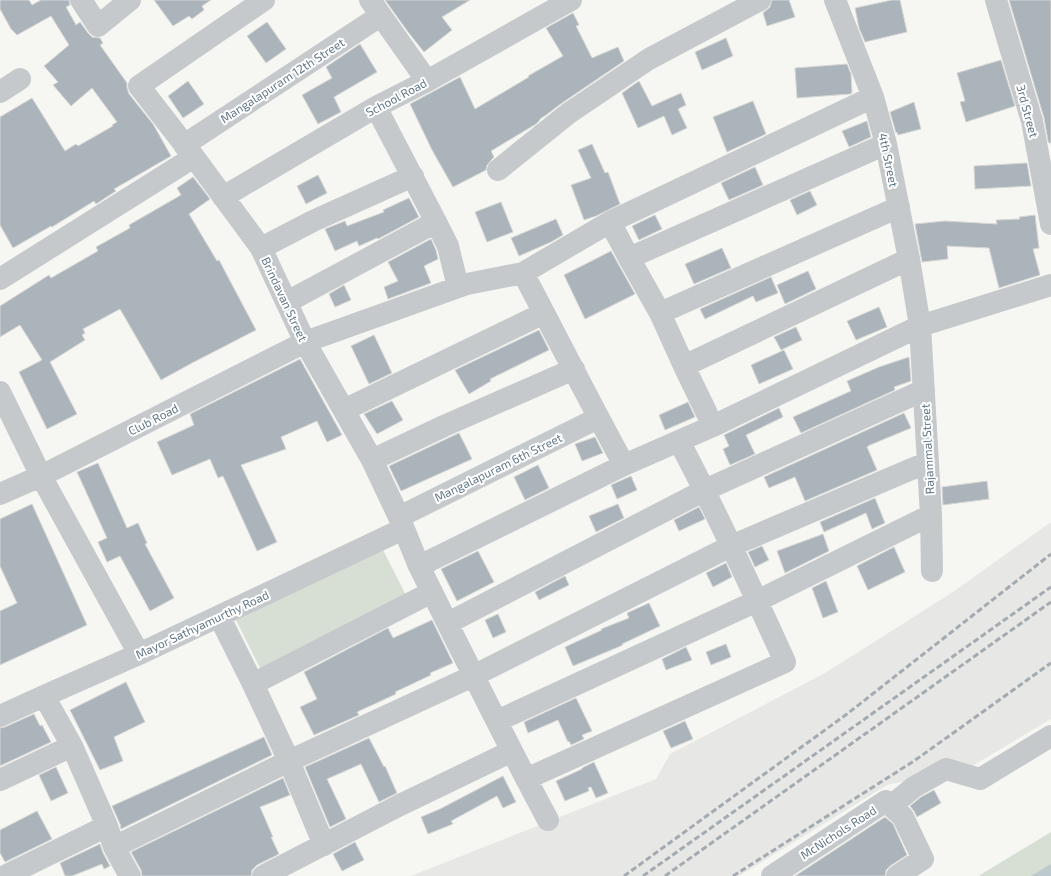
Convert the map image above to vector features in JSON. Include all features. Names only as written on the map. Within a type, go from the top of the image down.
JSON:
[{"type":"street","points":[[81,0],[98,26],[130,0]]},
{"type":"street","name":"Brindavan Street","points":[[264,0],[139,86],[261,248],[305,342],[372,460],[419,566],[473,676],[548,820]]},
{"type":"street","name":"School Road","points":[[223,197],[376,107],[426,82],[571,0]]},
{"type":"street","points":[[498,170],[570,113],[649,59],[760,0]]},
{"type":"street","name":"4th Street","points":[[835,0],[873,96],[886,144],[909,258],[920,326]]},
{"type":"street","name":"3rd Street","points":[[996,0],[1032,121],[1050,210]]},
{"type":"street","points":[[375,8],[426,82]]},
{"type":"street","name":"Mangalapuram 12th Street","points":[[0,279],[189,151],[375,8]]},
{"type":"street","points":[[0,92],[20,79]]},
{"type":"street","points":[[624,465],[523,274],[610,222],[873,96]]},
{"type":"street","points":[[376,107],[448,246],[458,287]]},
{"type":"street","points":[[629,258],[886,144]]},
{"type":"street","points":[[261,248],[313,221],[413,176]]},
{"type":"street","points":[[660,313],[899,207]]},
{"type":"street","points":[[287,302],[436,222]]},
{"type":"street","points":[[610,222],[660,313],[714,426]]},
{"type":"street","points":[[684,366],[909,258]]},
{"type":"street","name":"Club Road","points":[[0,494],[41,476],[305,342],[467,284],[523,274]]},
{"type":"street","points":[[419,566],[624,465],[714,426],[920,326],[1051,284]]},
{"type":"street","points":[[344,410],[544,313]]},
{"type":"street","name":"Rajammal Street","points":[[920,326],[931,516],[932,571]]},
{"type":"street","points":[[372,460],[444,426],[574,369]]},
{"type":"street","points":[[448,624],[705,490],[924,390]]},
{"type":"street","points":[[0,392],[41,476],[139,654]]},
{"type":"street","name":"Mangalapuram 6th Street","points":[[401,523],[598,418]]},
{"type":"street","points":[[526,780],[785,662],[758,601],[680,441]]},
{"type":"street","points":[[114,847],[289,761],[473,676],[731,546],[928,462]]},
{"type":"street","points":[[497,721],[758,601],[931,516]]},
{"type":"street","name":"Mayor Sathyamurthy Road","points":[[0,716],[139,654],[219,616],[401,523]]},
{"type":"street","points":[[253,684],[432,592]]},
{"type":"street","points":[[219,616],[289,761],[324,845]]},
{"type":"street","points":[[44,696],[72,746],[107,826],[114,847],[130,876]]},
{"type":"street","points":[[897,876],[923,858],[897,811],[914,787],[946,769],[980,779],[1051,736]]},
{"type":"street","points":[[0,780],[72,746]]},
{"type":"street","points":[[263,876],[398,806],[512,751]]},
{"type":"street","name":"McNichols Road","points":[[772,876],[886,801],[897,811]]},
{"type":"street","points":[[5,876],[107,826]]},
{"type":"shaded area","points":[[1051,522],[1051,719],[972,766],[887,785],[739,876],[411,876],[656,779],[670,754],[825,673],[953,592]]},
{"type":"shaded area","points":[[382,548],[410,603],[265,678],[236,620]]},
{"type":"shaded area","points":[[1051,832],[1051,876],[980,876],[980,875]]},
{"type":"shaded area","points":[[1051,864],[1051,876],[1031,876]]},
{"type":"building","points":[[0,0],[29,0],[32,5],[41,0],[69,0],[70,5],[66,7],[76,25],[80,22],[92,37],[100,38],[103,43],[100,45],[127,83],[129,94],[153,124],[171,156],[114,189],[116,191],[96,204],[94,201],[52,227],[51,226],[13,248],[0,225],[0,117],[32,98],[65,151],[76,144],[78,146],[113,126],[112,125],[117,122],[92,88],[71,106],[53,85],[58,82],[44,66],[69,45],[51,16],[17,35],[11,29],[0,9]]},
{"type":"building","points":[[154,0],[211,0],[202,6],[204,10],[192,19],[189,16],[173,26]]},
{"type":"building","points":[[385,0],[470,0],[442,17],[452,30],[424,52]]},
{"type":"building","points":[[772,0],[789,0],[795,17],[767,26],[763,13],[770,7]]},
{"type":"building","points":[[892,0],[900,0],[907,32],[865,42],[859,28],[855,8]]},
{"type":"building","points":[[1009,0],[1051,0],[1051,143],[1048,141],[1044,118]]},
{"type":"building","points":[[573,13],[579,25],[576,26],[592,58],[618,47],[624,61],[562,103],[540,119],[536,124],[491,151],[494,157],[487,165],[486,170],[453,187],[432,150],[410,104],[460,77],[475,109],[563,56],[546,28]]},
{"type":"building","points":[[267,22],[286,49],[266,63],[247,36]]},
{"type":"building","points":[[726,38],[733,56],[702,70],[695,52]]},
{"type":"building","points":[[360,44],[377,72],[334,97],[341,112],[318,124],[302,95],[332,78],[326,67]]},
{"type":"building","points":[[1001,60],[1015,106],[966,122],[960,102],[965,101],[957,73]]},
{"type":"building","points":[[847,64],[851,74],[852,93],[797,98],[795,68]]},
{"type":"building","points":[[188,81],[204,104],[183,118],[168,96]]},
{"type":"building","points":[[639,81],[652,106],[681,93],[686,105],[678,109],[687,128],[672,135],[664,116],[638,128],[622,93]]},
{"type":"building","points":[[753,101],[766,134],[727,152],[713,117]]},
{"type":"building","points":[[914,102],[921,129],[898,135],[897,132],[896,133],[890,112]]},
{"type":"building","points":[[867,121],[871,137],[849,147],[842,131]]},
{"type":"building","points":[[592,144],[605,173],[608,172],[620,204],[596,216],[584,220],[571,185],[591,178],[578,150]]},
{"type":"building","points":[[1027,163],[1031,186],[975,189],[974,166]]},
{"type":"building","points":[[755,167],[763,185],[729,200],[721,183]]},
{"type":"building","points":[[318,175],[327,193],[306,204],[297,186]]},
{"type":"building","points":[[193,177],[210,199],[189,214],[217,261],[219,260],[256,330],[161,380],[120,309],[83,329],[85,333],[82,335],[85,340],[50,362],[77,414],[47,429],[19,372],[42,360],[20,325],[0,337],[0,306],[49,275],[51,278],[98,251],[96,247],[130,228],[129,225],[181,195],[177,188]]},
{"type":"building","points":[[810,191],[817,205],[797,215],[790,200]]},
{"type":"building","points":[[409,198],[419,217],[378,239],[377,238],[359,246],[357,241],[335,251],[325,229],[345,221],[347,226],[384,212],[383,210]]},
{"type":"building","points":[[501,202],[513,232],[487,242],[475,212]]},
{"type":"building","points":[[655,215],[662,229],[639,240],[632,226]]},
{"type":"building","points":[[1035,215],[1039,248],[1033,249],[1040,275],[999,288],[989,248],[947,246],[948,259],[922,262],[915,224],[945,221],[997,224],[996,220],[1020,219],[1019,217]]},
{"type":"building","points":[[556,219],[563,235],[519,256],[511,238]]},
{"type":"building","points":[[431,239],[438,259],[424,266],[431,283],[388,299],[384,287],[398,281],[388,262]]},
{"type":"building","points":[[722,248],[731,268],[694,284],[685,264]]},
{"type":"building","points":[[611,251],[635,294],[585,319],[564,275]]},
{"type":"building","points":[[808,271],[816,289],[785,304],[777,285]]},
{"type":"building","points":[[771,277],[778,293],[756,302],[753,296],[705,319],[700,309]]},
{"type":"building","points":[[344,285],[351,300],[335,307],[329,294]]},
{"type":"building","points":[[879,307],[887,327],[856,340],[847,321]]},
{"type":"building","points":[[796,327],[802,340],[781,350],[774,337]]},
{"type":"building","points":[[539,330],[549,350],[490,379],[491,381],[469,394],[455,370]]},
{"type":"building","points":[[374,335],[392,373],[369,384],[351,346]]},
{"type":"building","points":[[784,350],[793,369],[759,384],[751,365]]},
{"type":"building","points":[[909,357],[911,381],[894,387],[895,390],[801,433],[793,417],[851,391],[847,381],[879,367]]},
{"type":"building","points":[[300,359],[342,435],[327,442],[317,421],[281,437],[286,449],[241,465],[277,542],[257,551],[223,476],[218,478],[210,459],[172,475],[157,442],[194,425],[190,414]]},
{"type":"building","points":[[392,401],[403,420],[377,434],[364,414]]},
{"type":"building","points":[[688,402],[695,417],[665,430],[659,415]]},
{"type":"building","points":[[779,408],[783,417],[746,435],[755,454],[730,465],[723,449],[729,446],[724,435]]},
{"type":"building","points":[[904,413],[911,428],[867,447],[877,470],[805,501],[795,477],[769,488],[764,477]]},
{"type":"building","points":[[459,433],[472,459],[401,491],[389,466]]},
{"type":"building","points":[[595,437],[603,453],[582,461],[575,444]]},
{"type":"building","points":[[98,463],[127,528],[138,523],[147,543],[145,544],[174,598],[150,611],[120,556],[107,562],[98,542],[107,538],[77,472]]},
{"type":"building","points":[[538,465],[549,488],[525,500],[514,477]]},
{"type":"building","points":[[631,476],[637,490],[617,499],[611,485]]},
{"type":"building","points":[[987,481],[989,499],[943,505],[942,487]]},
{"type":"building","points":[[875,498],[885,523],[872,529],[866,513],[824,532],[820,522]]},
{"type":"building","points":[[32,504],[87,625],[0,665],[0,611],[17,603],[0,566],[0,519]]},
{"type":"building","points":[[618,504],[624,518],[596,532],[589,516]]},
{"type":"building","points":[[699,507],[705,519],[679,531],[674,520]]},
{"type":"building","points":[[823,534],[829,551],[785,573],[777,551]]},
{"type":"building","points":[[762,546],[769,560],[755,567],[748,552]]},
{"type":"building","points":[[894,547],[905,572],[868,590],[857,566]]},
{"type":"building","points":[[478,551],[494,582],[457,601],[441,569]]},
{"type":"building","points":[[726,563],[732,577],[713,587],[706,573]]},
{"type":"building","points":[[565,576],[569,585],[539,600],[535,592]]},
{"type":"building","points":[[826,581],[838,612],[823,618],[812,588]]},
{"type":"building","points":[[649,603],[660,626],[622,644],[623,645],[573,666],[565,647],[602,630],[601,629],[629,618],[627,613]]},
{"type":"building","points":[[498,614],[506,632],[493,638],[485,620]]},
{"type":"building","points":[[432,620],[453,663],[430,673],[431,675],[395,692],[396,694],[357,712],[359,715],[314,735],[300,707],[317,699],[304,672],[388,628],[393,638]]},
{"type":"building","points":[[726,644],[731,657],[711,665],[706,652]]},
{"type":"building","points":[[686,647],[692,660],[666,670],[662,659]]},
{"type":"building","points":[[126,682],[145,722],[114,737],[123,761],[100,770],[70,710]]},
{"type":"building","points":[[576,698],[592,731],[582,735],[584,739],[571,745],[569,741],[568,742],[558,720],[528,733],[524,722]]},
{"type":"building","points":[[34,714],[51,742],[0,766],[0,728]]},
{"type":"building","points":[[685,721],[693,739],[671,748],[663,731]]},
{"type":"building","points":[[264,737],[272,755],[121,829],[112,806]]},
{"type":"building","points":[[369,738],[384,767],[385,766],[397,793],[379,802],[361,764],[327,779],[346,819],[330,827],[305,767]]},
{"type":"building","points":[[594,762],[608,793],[596,798],[591,787],[588,788],[589,791],[565,801],[556,781]]},
{"type":"building","points":[[56,767],[68,793],[51,801],[39,775]]},
{"type":"building","points":[[503,776],[516,802],[503,808],[497,796],[451,821],[453,824],[428,834],[421,817],[440,809]]},
{"type":"building","points":[[283,778],[290,795],[260,807],[279,854],[257,865],[252,870],[251,876],[142,876],[141,870],[131,852]]},
{"type":"building","points":[[934,790],[941,803],[917,817],[910,806],[921,797]]},
{"type":"building","points":[[37,811],[52,839],[5,862],[0,853],[0,830]]},
{"type":"building","points":[[885,817],[893,824],[907,855],[890,866],[886,870],[885,876],[795,876]]},
{"type":"building","points":[[355,842],[364,860],[342,871],[333,854]]},
{"type":"building","points":[[100,844],[110,866],[104,869],[102,864],[72,876],[65,876],[60,863]]},
{"type":"railway","points":[[624,876],[847,714],[1051,554]]},
{"type":"railway","points":[[643,876],[1051,587]]},
{"type":"railway","points":[[665,876],[1051,602]]},
{"type":"railway","points":[[733,876],[914,761],[1051,663]]}]
